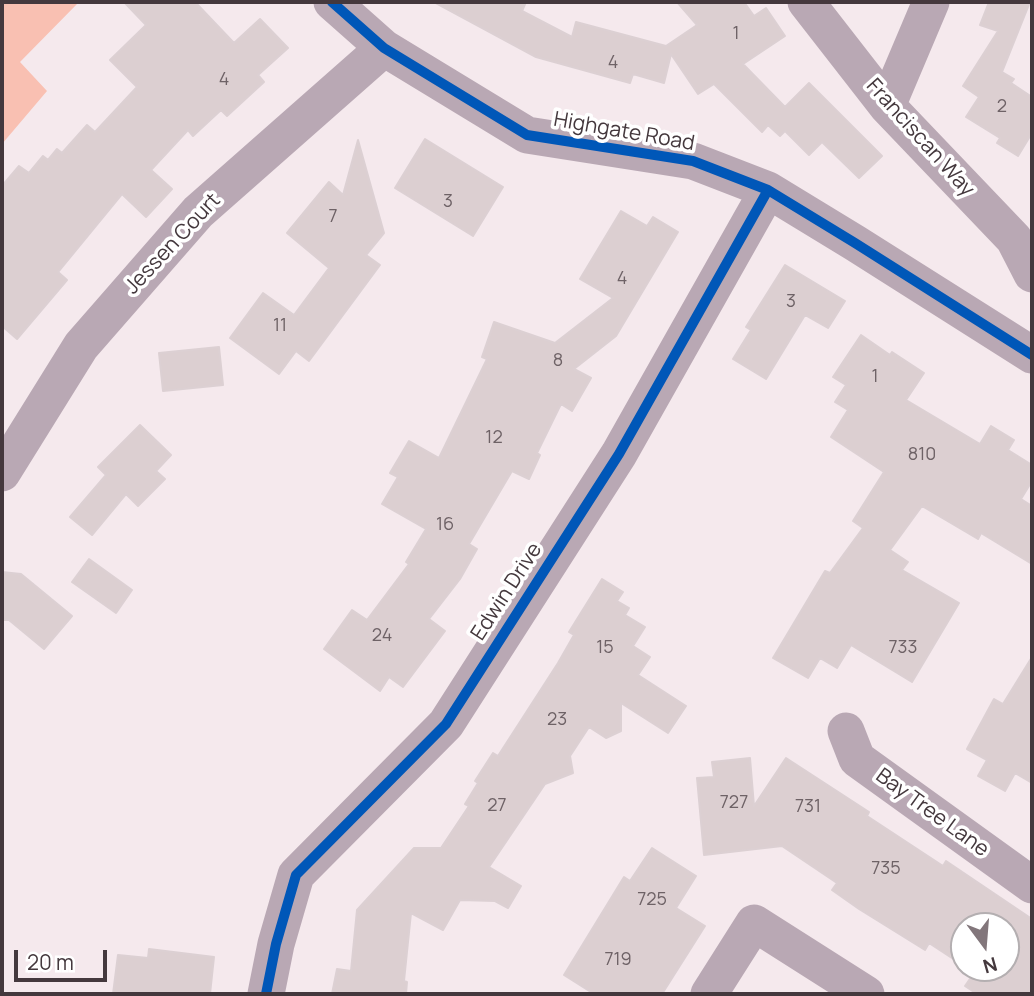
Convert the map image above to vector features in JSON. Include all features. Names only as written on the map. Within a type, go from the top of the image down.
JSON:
[{"type":"street","name":"Highgate Road","points":[[332,2],[384,48],[527,135],[693,161],[768,190],[1032,355]]},
{"type":"street","name":"Franciscan Way","points":[[806,2],[887,106],[1014,239],[1032,274]]},
{"type":"street","points":[[887,106],[931,2]]},
{"type":"street","name":"Jessen Court","points":[[2,473],[81,346],[198,212],[384,48]]},
{"type":"street","name":"Edwin Drive","points":[[266,994],[276,944],[296,875],[446,724],[619,454],[768,190]]},
{"type":"street","name":"Bay Tree Lane","points":[[846,731],[857,760],[1032,885]]},
{"type":"street","points":[[709,994],[754,923],[866,994]]},
{"type":"shaded area","points":[[2,2],[79,2],[20,62],[47,91],[2,144]]},
{"type":"building","points":[[124,2],[195,2],[234,43],[260,19],[288,48],[258,75],[264,82],[227,116],[221,110],[193,136],[188,130],[151,170],[172,189],[146,217],[122,194],[58,272],[67,280],[17,339],[2,326],[2,186],[19,166],[29,173],[43,156],[48,160],[57,149],[62,153],[87,125],[95,132],[137,87],[110,60],[146,25]]},
{"type":"building","points":[[434,2],[526,2],[522,11],[572,37],[576,22],[666,46],[697,25],[677,2],[744,2],[754,16],[766,8],[785,36],[743,64],[785,107],[809,83],[882,156],[859,178],[822,142],[809,155],[785,131],[780,136],[768,125],[762,132],[714,84],[698,94],[671,54],[664,83],[633,74],[630,83],[536,57]]},
{"type":"building","points":[[989,2],[1030,2],[1002,72],[1014,79],[1011,83],[1032,97],[1032,133],[1018,156],[997,143],[1000,138],[966,117],[979,97],[963,86],[998,31],[980,25]]},
{"type":"building","points":[[425,139],[503,187],[473,236],[395,188]]},
{"type":"building","points":[[358,140],[384,233],[366,255],[380,265],[309,361],[296,351],[279,374],[230,338],[263,293],[294,315],[329,268],[287,233],[329,182],[343,195]]},
{"type":"building","points":[[621,211],[647,226],[653,217],[678,232],[616,336],[574,369],[591,378],[572,411],[561,404],[537,453],[540,455],[529,479],[512,471],[469,544],[477,549],[460,579],[429,619],[445,631],[403,687],[389,677],[380,691],[324,649],[352,610],[367,620],[409,564],[406,562],[426,529],[382,504],[398,477],[390,473],[409,441],[439,458],[487,359],[482,357],[494,322],[555,343],[613,298],[580,279]]},
{"type":"building","points":[[785,265],[845,301],[828,328],[805,315],[766,379],[733,359],[751,330],[746,327]]},
{"type":"building","points":[[861,335],[890,355],[892,352],[924,373],[906,400],[980,444],[991,426],[1014,440],[1008,450],[1032,465],[1032,481],[1021,499],[1032,506],[1032,564],[981,533],[978,539],[922,506],[890,550],[908,562],[902,570],[959,603],[912,682],[851,645],[837,668],[820,658],[808,678],[773,658],[825,571],[830,573],[863,528],[853,521],[884,472],[831,437],[848,410],[835,402],[846,385],[833,377]]},
{"type":"building","points":[[219,347],[223,385],[163,391],[159,353]]},
{"type":"building","points":[[140,425],[171,455],[156,471],[165,479],[138,506],[126,494],[92,535],[70,517],[106,475],[98,467]]},
{"type":"building","points":[[89,559],[132,590],[116,613],[72,582]]},
{"type":"building","points":[[2,572],[21,574],[72,616],[44,649],[9,620],[2,620]]},
{"type":"building","points":[[602,579],[623,592],[617,601],[629,608],[625,615],[645,627],[633,646],[650,657],[638,675],[686,706],[668,733],[621,703],[621,731],[606,738],[589,727],[570,756],[573,773],[545,784],[489,867],[521,886],[508,908],[495,901],[460,900],[443,930],[411,913],[404,981],[407,982],[406,994],[332,994],[337,969],[351,971],[357,910],[414,848],[441,848],[469,806],[465,804],[478,783],[475,781],[493,753],[498,756],[558,663],[574,635],[569,632]]},
{"type":"building","points":[[1032,657],[1032,783],[1015,773],[1005,791],[978,776],[987,760],[967,749],[994,699],[1003,704]]},
{"type":"building","points":[[750,758],[754,806],[786,758],[869,812],[867,816],[943,866],[946,861],[1032,919],[1032,994],[977,994],[965,986],[968,982],[1020,982],[1020,912],[950,912],[950,957],[929,943],[925,950],[859,909],[832,890],[837,883],[782,846],[704,855],[697,778],[714,777],[712,762]]},
{"type":"building","points":[[652,848],[696,876],[676,908],[705,926],[662,994],[594,994],[564,975],[624,877],[630,881]]},
{"type":"building","points":[[149,949],[214,957],[210,994],[113,994],[118,955],[148,958]]},
{"type":"cycle path","points":[[332,2],[384,48],[527,135],[693,161],[768,190],[1032,355]]},
{"type":"cycle path","points":[[266,994],[276,944],[296,875],[446,724],[619,454],[768,190]]}]
